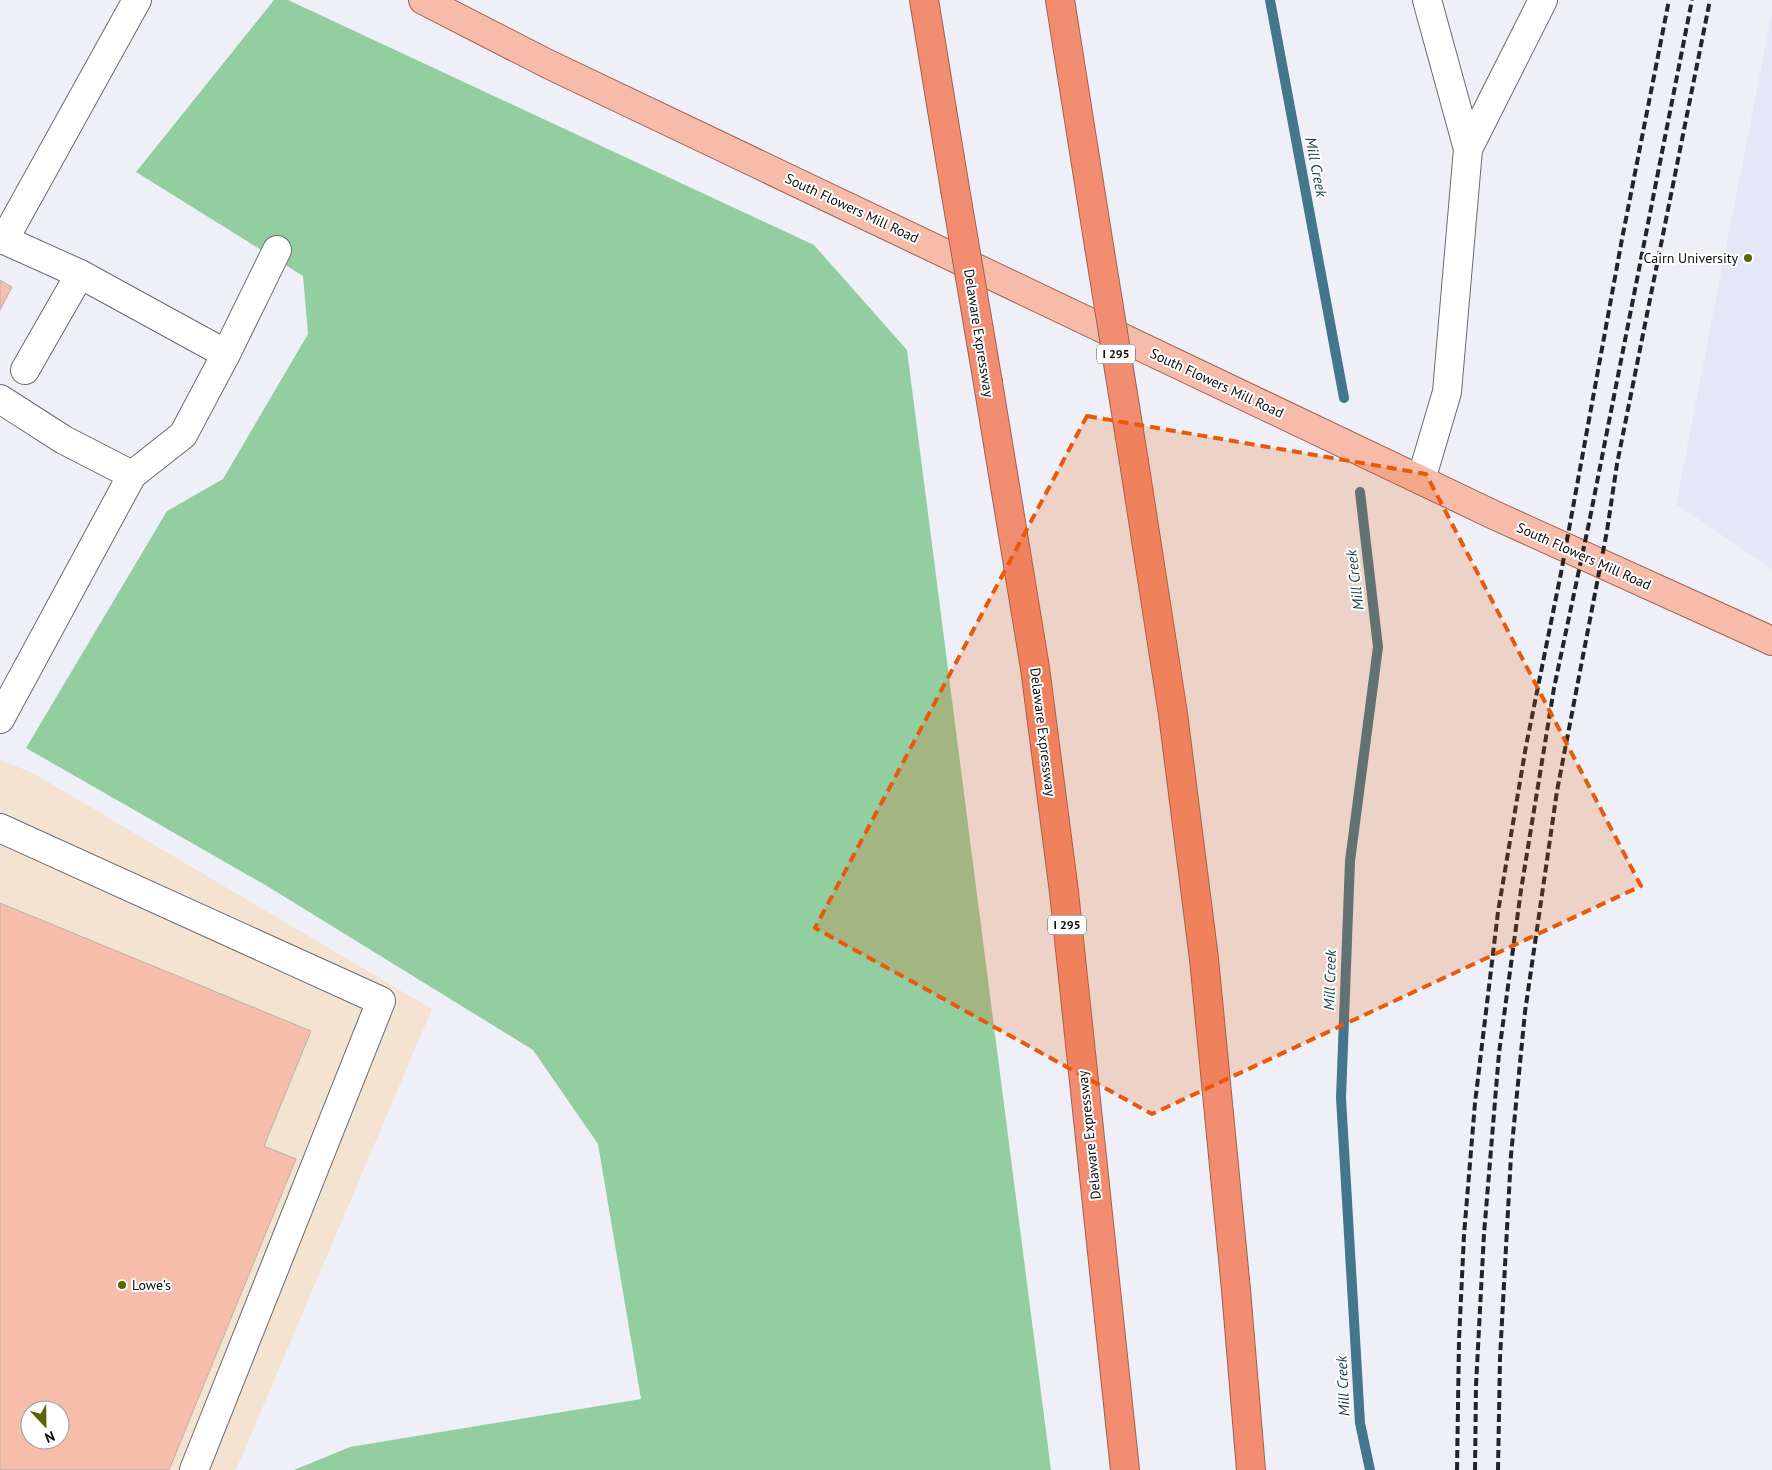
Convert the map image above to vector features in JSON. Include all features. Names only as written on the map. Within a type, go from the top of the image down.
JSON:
[{"type":"highway","name":"Delaware Expressway","points":[[924,0],[1035,668],[1064,892],[1125,1470]]},
{"type":"highway","name":"I 295","points":[[1060,0],[1173,714],[1204,959],[1236,1290],[1251,1470]]},
{"type":"highway","points":[[1067,0],[1070,60]]},
{"type":"main road","name":"South Flowers Mill Road","points":[[423,0],[548,64],[1494,515],[1772,641]]},
{"type":"lane","points":[[138,0],[2,239],[80,274],[226,354]]},
{"type":"lane","points":[[1421,480],[1447,392],[1468,149],[1427,0]]},
{"type":"lane","points":[[1468,149],[1543,0]]},
{"type":"lane","points":[[0,719],[132,475],[183,435],[226,354],[277,250]]},
{"type":"lane","points":[[25,370],[80,274]]},
{"type":"lane","points":[[0,399],[64,440],[132,475]]},
{"type":"lane","points":[[0,828],[381,1001],[194,1470]]},
{"type":"highlighted area","points":[[1087,416],[1426,474],[1641,886],[1152,1114],[815,928]]},
{"type":"shaded area","name":"Cairn University","points":[[1772,12],[1772,569],[1676,504]]},
{"type":"shaded area","name":"Lowe's","points":[[0,760],[33,773],[432,1009],[236,1470],[0,1470]]},
{"type":"green space","points":[[274,0],[288,0],[814,245],[907,350],[1051,1470],[294,1470],[350,1447],[641,1399],[598,1144],[533,1050],[267,886],[26,748],[167,511],[223,479],[308,334],[303,276],[136,172]]},
{"type":"building","points":[[0,280],[12,287],[0,310]]},
{"type":"building","name":"Lowe's","points":[[0,903],[311,1031],[264,1146],[296,1159],[169,1470],[0,1470]]},
{"type":"waterway","name":"Mill Creek","points":[[1270,0],[1344,398]]},
{"type":"waterway","name":"Mill Creek","points":[[1360,492],[1378,647],[1350,861],[1341,1098],[1360,1423],[1370,1470]]},
{"type":"railway","points":[[1457,1470],[1459,1340],[1464,1235],[1475,1103],[1498,912],[1526,746],[1561,573],[1622,239],[1669,0]]},
{"type":"railway","points":[[1475,1470],[1476,1385],[1484,1234],[1499,1053],[1521,890],[1554,688],[1589,523],[1692,0]]},
{"type":"railway","points":[[1498,1470],[1500,1358],[1511,1155],[1525,1012],[1557,791],[1607,531],[1617,464],[1710,0]]},
{"type":"place","name":"Cairn University","points":[[1748,258]]},
{"type":"place","name":"Lowe's","points":[[122,1285]]}]
